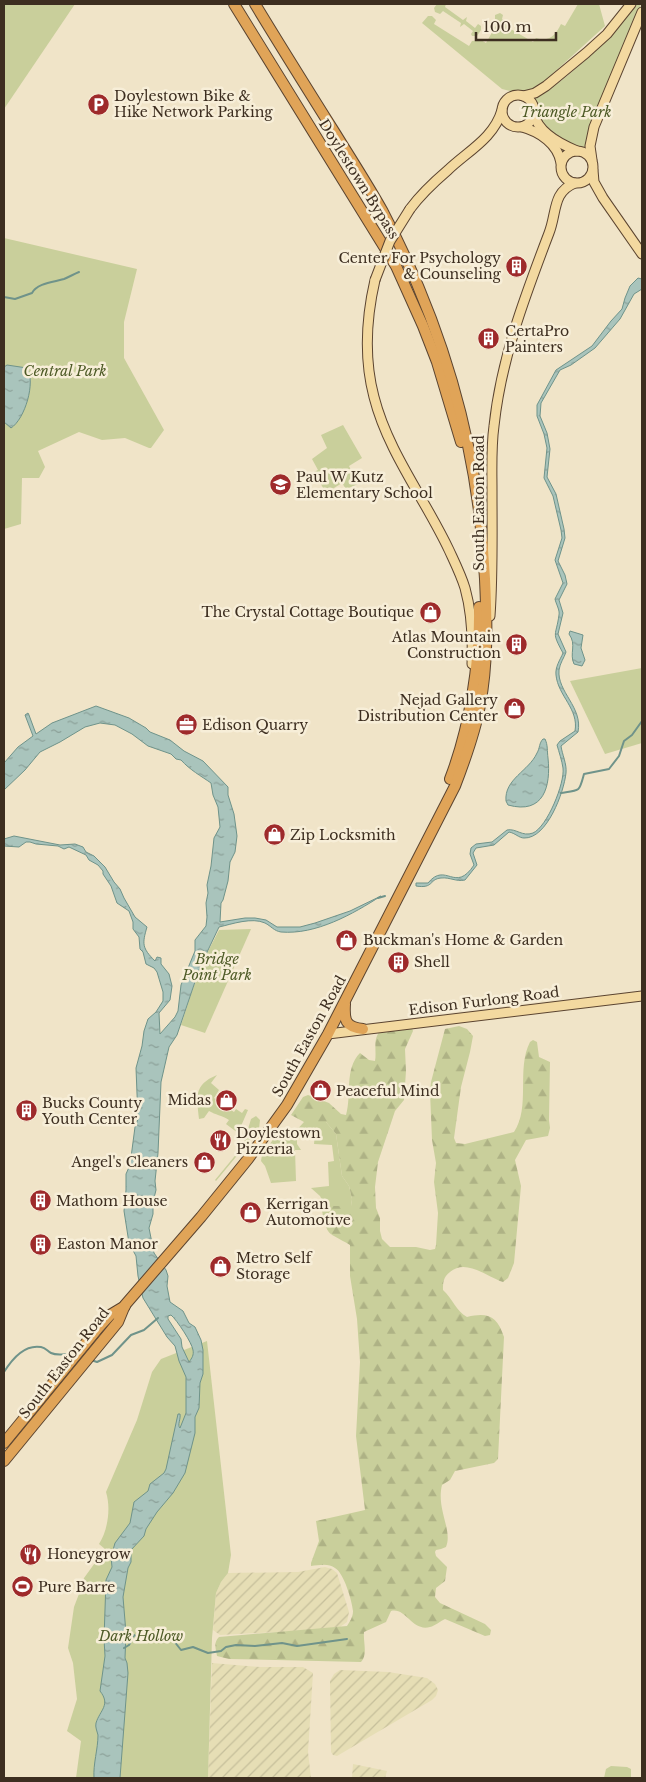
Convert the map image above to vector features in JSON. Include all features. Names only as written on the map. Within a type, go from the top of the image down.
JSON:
[{"type":"highway","points":[[230,4],[252,33]]},
{"type":"highway","name":"Doylestown Bypass","points":[[234,4],[350,188],[396,266],[420,318],[437,362],[465,446]]},
{"type":"highway","name":"Doylestown Bypass","points":[[255,4],[370,189],[403,252],[434,328],[460,410],[473,486],[484,558],[487,651]]},
{"type":"highway","name":"Doylestown Bypass","points":[[470,704],[478,652],[480,610],[473,486]]},
{"type":"highway","name":"South Easton Road","points":[[4,1443],[99,1326],[128,1302],[180,1243],[281,1114],[304,1079],[455,786],[465,761],[480,706],[487,651]]},
{"type":"highway","name":"South Easton Road","points":[[431,832],[454,769],[464,736],[470,704]]},
{"type":"highway","points":[[347,998],[346,1020],[352,1028],[363,1029]]},
{"type":"highway","name":"South Easton Road","points":[[4,1461],[118,1322],[128,1302]]},
{"type":"main road","points":[[603,198],[590,187],[570,181],[565,177],[560,156],[553,146],[536,132],[508,124],[503,118],[502,110],[504,103],[509,98],[516,95],[523,96],[535,93],[586,53],[607,34],[631,4]]},
{"type":"main road","points":[[642,12],[594,127],[589,151],[592,160],[594,182],[642,254]]},
{"type":"main road","points":[[523,96],[532,103],[538,125],[564,146],[584,152],[592,160]]},
{"type":"main road","name":"South Easton Road","points":[[470,704],[473,640],[468,598],[458,569],[403,466],[378,409],[370,374],[367,345],[369,311],[375,280],[390,241],[410,209],[427,188],[489,135],[497,124],[502,110]]},
{"type":"main road","points":[[522,127],[528,123],[534,114]]},
{"type":"main road","points":[[561,163],[567,154],[577,151]]},
{"type":"main road","name":"South Easton Road","points":[[487,651],[492,580],[493,435],[503,371],[523,300],[550,231],[562,191],[587,179],[593,170]]},
{"type":"main road","name":"Edison Furlong Road","points":[[328,1034],[642,996]]},
{"type":"shaded area","points":[[325,1567],[337,1573],[349,1612],[347,1622],[340,1627],[220,1635],[213,1630],[216,1593],[228,1573],[298,1572]]},
{"type":"shaded area","points":[[212,1663],[260,1667],[303,1667],[313,1673],[308,1752],[311,1778],[208,1778]]},
{"type":"shaded area","points":[[340,1670],[388,1672],[427,1678],[435,1684],[438,1690],[432,1700],[337,1756],[331,1752],[330,1681],[334,1674]]},
{"type":"shaded area","points":[[353,1764],[387,1771],[385,1778],[352,1778]]},
{"type":"green space","points":[[4,4],[75,4],[4,109]]},
{"type":"green space","points":[[437,4],[446,4],[445,7],[463,20],[467,17],[466,21],[475,28],[478,24],[481,26],[477,36],[472,36],[473,31],[464,24],[460,27],[461,23],[443,11],[440,14],[435,12],[434,8]]},
{"type":"green space","points":[[578,4],[599,4],[605,26],[538,87],[522,94],[502,89],[422,23],[428,16],[432,16],[436,20],[434,24],[469,46],[472,41],[481,40],[486,43],[498,22],[495,19],[495,15],[500,13],[503,15],[502,19],[509,28],[533,42],[536,38],[545,39],[551,37],[561,24],[565,26]]},
{"type":"green space","name":"Triangle Park","points":[[636,4],[641,4],[599,103],[589,130],[586,149],[572,146],[558,139],[545,129],[541,123],[532,98],[552,88],[587,59],[618,28]]},
{"type":"green space","name":"Central Park","points":[[4,238],[137,269],[124,322],[124,358],[164,430],[151,448],[125,438],[102,440],[79,432],[38,451],[45,467],[39,478],[22,478],[21,524],[4,529]]},
{"type":"green space","points":[[343,425],[362,458],[349,466],[358,484],[346,489],[342,483],[326,493],[314,472],[318,470],[312,459],[327,448],[321,435]]},
{"type":"green space","points":[[642,668],[642,743],[605,754],[570,681]]},
{"type":"green space","name":"Bridge Point Park","points":[[251,929],[205,1033],[181,1025],[200,967],[219,930]]},
{"type":"green space","points":[[459,1026],[467,1029],[473,1036],[461,1087],[454,1138],[456,1143],[465,1144],[514,1132],[522,1111],[524,1064],[530,1042],[533,1040],[537,1042],[539,1057],[550,1062],[550,1128],[548,1136],[526,1140],[515,1160],[521,1186],[514,1263],[508,1278],[503,1282],[477,1270],[463,1267],[456,1268],[448,1274],[443,1285],[443,1290],[463,1314],[467,1317],[481,1315],[491,1317],[498,1324],[504,1337],[498,1459],[494,1463],[455,1471],[450,1480],[442,1485],[441,1502],[448,1540],[446,1547],[435,1552],[436,1556],[447,1567],[445,1581],[436,1588],[435,1597],[440,1603],[485,1624],[491,1630],[490,1635],[485,1636],[445,1619],[424,1628],[418,1626],[401,1613],[391,1611],[386,1622],[364,1632],[365,1652],[361,1662],[229,1659],[217,1656],[215,1644],[219,1637],[347,1626],[353,1613],[347,1588],[338,1571],[333,1566],[311,1566],[319,1541],[316,1521],[365,1510],[356,1436],[360,1362],[357,1319],[350,1276],[350,1245],[327,1230],[322,1211],[325,1206],[351,1206],[352,1199],[349,1186],[342,1176],[336,1134],[326,1122],[304,1122],[291,1115],[303,1097],[308,1095],[329,1103],[341,1114],[346,1115],[350,1074],[355,1059],[360,1053],[369,1060],[375,1061],[376,1041],[381,1030],[412,1028],[413,1031],[405,1049],[404,1100],[395,1111],[378,1162],[375,1187],[376,1208],[380,1218],[382,1239],[390,1247],[435,1249],[438,1213],[434,1182],[436,1163],[432,1140],[431,1082],[445,1029]]},
{"type":"green space","points":[[217,1075],[211,1083],[219,1090],[214,1098],[234,1112],[236,1109],[242,1113],[245,1109],[248,1110],[238,1133],[226,1124],[229,1120],[209,1111],[204,1118],[199,1119],[198,1092],[204,1083]]},
{"type":"green space","points":[[256,1116],[260,1120],[259,1129],[216,1181],[243,1146],[251,1119]]},
{"type":"green space","points":[[304,1122],[326,1122],[336,1134],[342,1176],[349,1186],[352,1199],[351,1206],[325,1206],[320,1196],[311,1188],[329,1186],[328,1162],[334,1161],[332,1145],[314,1144],[315,1134],[303,1134],[302,1138],[297,1139],[297,1144],[301,1150],[295,1150],[296,1181],[271,1183],[265,1166],[261,1161],[262,1155],[277,1134],[293,1134]]},
{"type":"green space","name":"Dark Hollow","points":[[207,1341],[231,1555],[228,1573],[216,1593],[212,1638],[208,1778],[76,1778],[81,1741],[67,1731],[77,1699],[73,1663],[68,1648],[74,1607],[84,1578],[105,1549],[99,1544],[105,1532],[108,1519],[108,1498],[106,1492],[137,1420],[152,1372],[161,1359]]},
{"type":"green space","points":[[611,1766],[631,1769],[631,1778],[604,1778],[606,1769]]},
{"type":"water","points":[[638,278],[642,279],[642,289],[634,294],[620,319],[595,348],[571,365],[560,370],[541,403],[540,416],[547,433],[550,449],[547,477],[556,494],[565,538],[558,561],[567,584],[559,600],[563,613],[558,634],[566,652],[559,670],[559,678],[574,707],[579,723],[578,732],[561,746],[566,773],[558,802],[547,823],[532,836],[522,838],[509,832],[494,845],[476,848],[473,853],[477,865],[465,880],[441,878],[426,886],[416,886],[416,883],[428,883],[434,877],[440,875],[456,878],[467,873],[474,865],[470,854],[471,848],[476,844],[492,842],[507,830],[526,834],[533,833],[544,822],[558,794],[563,768],[557,745],[575,731],[575,723],[571,709],[560,690],[556,675],[557,666],[563,653],[556,637],[559,613],[555,599],[563,583],[555,560],[562,538],[553,496],[544,478],[547,448],[537,416],[537,405],[556,370],[592,346],[622,309],[630,286]]},
{"type":"water","points":[[7,365],[27,368],[30,382],[30,391],[25,409],[21,417],[11,428],[4,422],[4,367]]},
{"type":"water","points":[[570,631],[583,635],[581,648],[585,660],[582,666],[574,664]]},
{"type":"water","points":[[96,706],[129,718],[150,732],[170,740],[184,751],[203,761],[228,787],[237,836],[235,852],[230,862],[228,881],[221,903],[220,922],[255,918],[266,920],[277,927],[300,927],[350,911],[381,896],[334,922],[307,930],[281,932],[260,921],[242,922],[219,927],[200,967],[177,1035],[169,1047],[161,1082],[156,1190],[149,1228],[154,1253],[168,1276],[167,1286],[170,1302],[183,1311],[189,1323],[195,1327],[201,1340],[203,1374],[200,1383],[199,1408],[195,1417],[195,1433],[185,1473],[173,1493],[157,1512],[146,1529],[144,1536],[131,1550],[131,1562],[128,1568],[123,1597],[126,1633],[125,1658],[128,1673],[120,1778],[94,1778],[98,1735],[96,1724],[105,1704],[100,1691],[105,1656],[106,1580],[112,1567],[111,1557],[115,1543],[130,1523],[134,1502],[148,1491],[150,1484],[164,1473],[178,1414],[180,1414],[180,1428],[186,1413],[186,1377],[175,1346],[167,1337],[143,1298],[136,1256],[129,1243],[124,1211],[126,1174],[130,1165],[135,1127],[138,1119],[136,1068],[148,1019],[156,1012],[163,1001],[163,992],[157,972],[146,964],[143,952],[140,949],[139,937],[133,929],[133,922],[129,911],[117,903],[111,886],[98,865],[89,860],[86,855],[69,847],[64,849],[58,846],[30,842],[26,842],[19,847],[4,846],[4,839],[14,836],[60,845],[75,844],[83,847],[86,852],[94,856],[105,867],[120,889],[135,917],[147,927],[144,938],[145,949],[155,961],[157,957],[161,958],[161,964],[169,974],[172,986],[170,1000],[159,1013],[160,1034],[178,1011],[181,985],[195,951],[195,940],[206,926],[207,885],[214,838],[220,827],[218,807],[211,783],[181,760],[176,759],[171,754],[148,746],[132,734],[115,725],[100,723],[85,727],[40,752],[4,790],[4,763],[18,747],[33,736],[25,715],[28,713],[36,734],[52,723]],"holes":[[[171,1315],[192,1347],[193,1355],[189,1362],[182,1347],[181,1339],[168,1316]]]},
{"type":"water","points":[[543,739],[545,739],[547,744],[549,768],[543,796],[530,806],[508,805],[506,793],[509,787],[533,759]]},
{"type":"waterway","points":[[4,297],[15,299],[32,293],[42,285],[64,279],[79,272]]},
{"type":"waterway","points":[[561,793],[578,789],[584,774],[609,769],[619,756],[624,741],[632,735],[642,721]]},
{"type":"waterway","points":[[378,898],[385,896]]},
{"type":"waterway","points":[[91,1360],[97,1362],[112,1355],[131,1335],[144,1330],[158,1318]]},
{"type":"waterway","points":[[4,1372],[19,1354],[29,1348],[41,1347],[53,1354],[70,1354]]},
{"type":"waterway","points":[[124,1648],[129,1645],[134,1635],[141,1639],[154,1633],[158,1640],[170,1636],[181,1650],[193,1647],[208,1653],[221,1651],[226,1647],[236,1645],[255,1646],[282,1643],[297,1646],[347,1639]]},
{"type":"place","name":"Doylestown Bike & Hike Network Parking","points":[[98,104]]},
{"type":"place","name":"Center For Psychology & Counseling","points":[[517,266]]},
{"type":"place","name":"CertaPro Painters","points":[[489,339]]},
{"type":"place","name":"Paul W Kutz Elementary School","points":[[280,485]]},
{"type":"place","name":"The Crystal Cottage Boutique","points":[[430,612]]},
{"type":"place","name":"Atlas Mountain Construction","points":[[517,645]]},
{"type":"place","name":"Nejad Gallery Distribution Center","points":[[514,708]]},
{"type":"place","name":"Edison Quarry","points":[[186,725]]},
{"type":"place","name":"Zip Locksmith","points":[[274,835]]},
{"type":"place","name":"Buckman's Home & Garden","points":[[347,940]]},
{"type":"place","name":"Shell","points":[[398,962]]},
{"type":"place","name":"Peaceful Mind","points":[[320,1091]]},
{"type":"place","name":"Midas","points":[[227,1100]]},
{"type":"place","name":"Bucks County Youth Center","points":[[26,1111]]},
{"type":"place","name":"Doylestown Pizzeria","points":[[220,1141]]},
{"type":"place","name":"Angel's Cleaners","points":[[204,1162]]},
{"type":"place","name":"Mathom House","points":[[40,1201]]},
{"type":"place","name":"Kerrigan Automotive","points":[[250,1212]]},
{"type":"place","name":"Easton Manor","points":[[41,1244]]},
{"type":"place","name":"Metro Self Storage","points":[[220,1266]]},
{"type":"place","name":"Honeygrow","points":[[31,1554]]},
{"type":"place","name":"Pure Barre","points":[[22,1587]]}]
